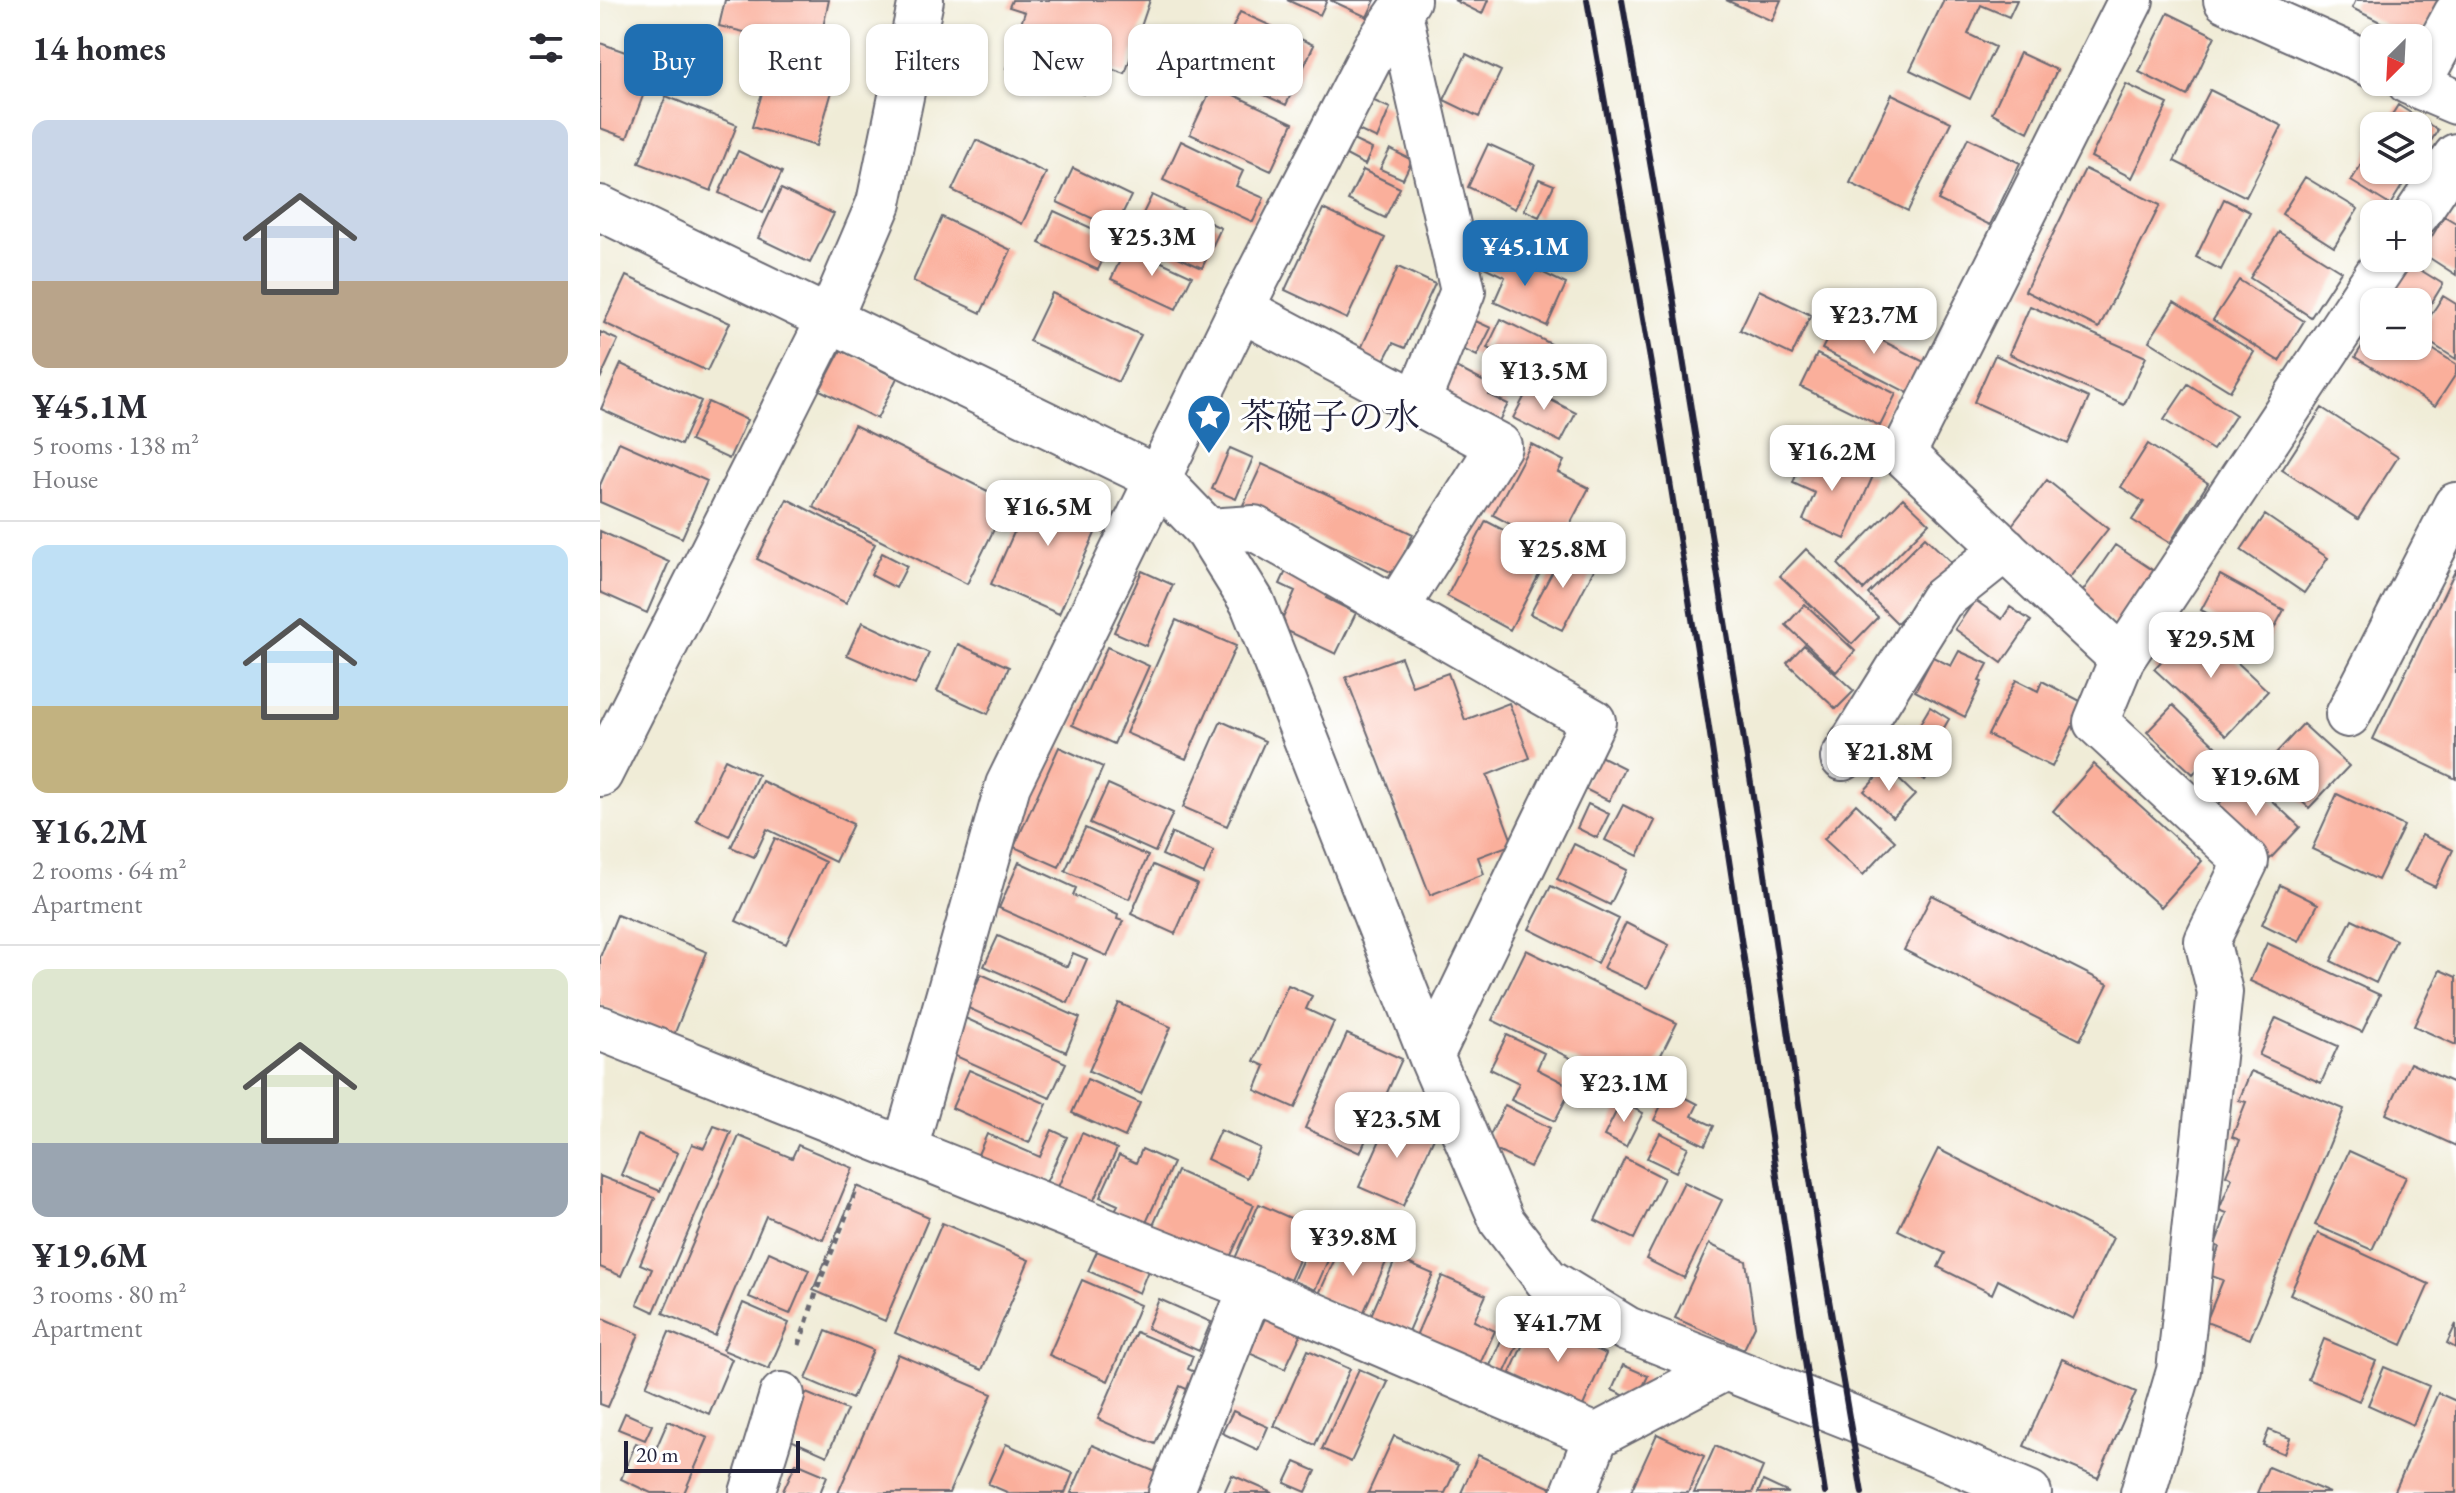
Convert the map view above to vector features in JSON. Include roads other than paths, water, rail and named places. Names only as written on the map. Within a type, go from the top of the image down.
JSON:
[{"type":"street","points":[[600,774],[829,320],[879,203],[921,0]]},
{"type":"street","points":[[2122,659],[1903,454],[2131,0]]},
{"type":"street","points":[[2226,0],[2281,11],[2360,58]]},
{"type":"street","points":[[891,1143],[1008,785],[1241,309],[1375,48],[1404,7]]},
{"type":"street","points":[[1404,7],[1463,291],[1417,403]]},
{"type":"street","points":[[2432,77],[2456,14]]},
{"type":"street","points":[[2426,200],[2456,156]]},
{"type":"street","points":[[600,208],[1157,478],[1208,531],[1252,602],[1431,1056],[1502,1221],[1547,1280],[1627,1329],[1850,1417],[2029,1493]]},
{"type":"street","points":[[2143,1493],[2179,1371],[2220,992],[2207,941],[2246,861],[2096,722],[2122,659],[2379,272]]},
{"type":"street","points":[[1241,309],[1499,446],[1396,609]]},
{"type":"street","points":[[2348,715],[2456,505]]},
{"type":"street","points":[[1208,531],[1254,528],[1593,721],[1431,1056]]},
{"type":"street","points":[[1843,758],[1941,600],[2005,549]]},
{"type":"street","points":[[600,1029],[1251,1288],[1596,1436]]},
{"type":"street","points":[[1171,1493],[1251,1288]]},
{"type":"street","points":[[1574,1493],[1596,1436],[1723,1369]]},
{"type":"street","points":[[752,1493],[782,1395]]},
{"type":"railway","points":[[1587,0],[1699,662],[1825,1493]]},
{"type":"railway","points":[[1622,0],[1672,290],[1760,840],[1820,1247],[1862,1493]]},
{"type":"place","name":"茶碗子の水","points":[[1209,455]]}]
